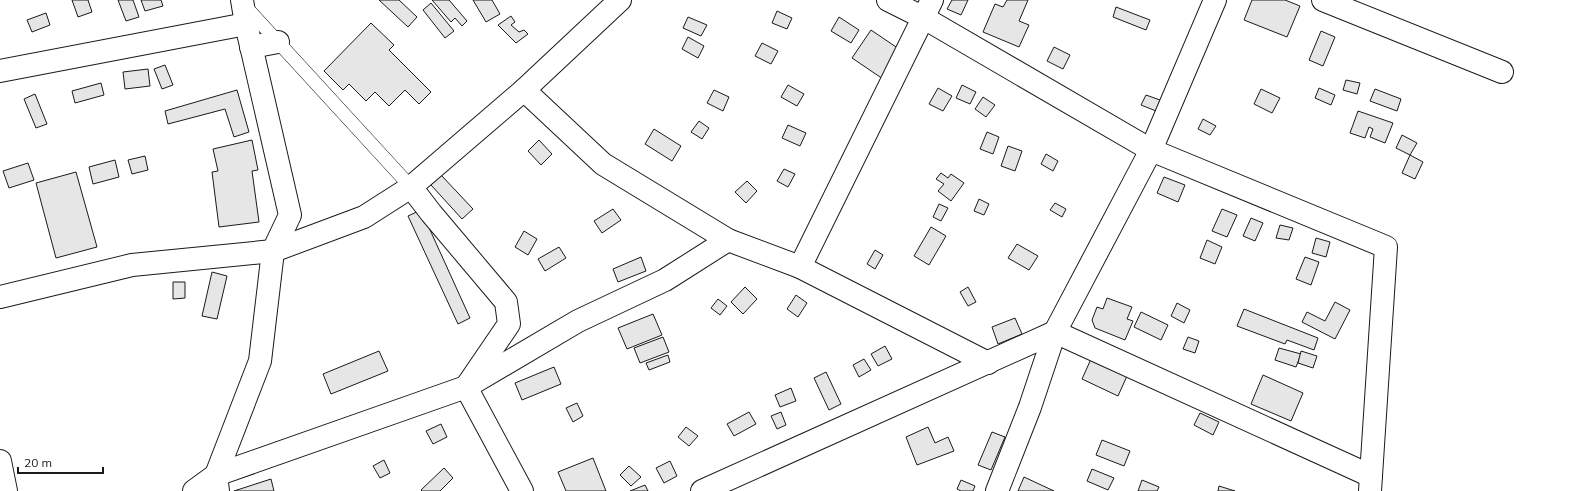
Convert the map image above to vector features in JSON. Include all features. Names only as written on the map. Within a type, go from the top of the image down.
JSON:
[{"type":"street","points":[[0,297],[132,265],[273,250],[364,217],[411,187],[524,90],[620,0]]},
{"type":"street","points":[[888,0],[928,9],[1151,150],[1386,246],[1370,483],[1055,332]]},
{"type":"street","points":[[997,491],[1030,407],[1055,332],[1151,150],[1215,0]]},
{"type":"street","points":[[1323,0],[1502,72]]},
{"type":"street","points":[[0,71],[244,7],[251,47],[290,215],[273,250],[260,361],[217,483]]},
{"type":"street","points":[[800,267],[928,9]]},
{"type":"street","points":[[251,47],[278,42]]},
{"type":"street","points":[[524,90],[604,164],[728,240],[800,267],[988,363]]},
{"type":"street","points":[[411,187],[506,302],[509,324],[466,387]]},
{"type":"street","points":[[194,491],[466,387],[578,321],[665,280],[728,240]]},
{"type":"street","points":[[702,491],[1055,332]]},
{"type":"street","points":[[466,387],[522,491]]},
{"type":"street","points":[[0,461],[6,491]]},
{"type":"lane","points":[[244,7],[411,187]]},
{"type":"building","points":[[72,0],[88,0],[92,12],[78,17]]},
{"type":"building","points":[[118,0],[133,0],[139,17],[126,21]]},
{"type":"building","points":[[141,0],[161,0],[163,6],[145,11]]},
{"type":"building","points":[[379,0],[399,0],[417,17],[408,27]]},
{"type":"building","points":[[432,0],[449,0],[467,21],[462,26],[455,18],[451,22]]},
{"type":"building","points":[[473,0],[492,0],[500,14],[486,22]]},
{"type":"building","points":[[952,0],[968,0],[961,15],[947,9]]},
{"type":"building","points":[[1007,0],[1028,0],[1019,21],[1029,25],[1019,47],[983,32],[995,4],[1003,7]]},
{"type":"building","points":[[1252,0],[1285,0],[1300,6],[1287,37],[1244,20]]},
{"type":"building","points":[[431,3],[454,31],[445,38],[423,10]]},
{"type":"building","points":[[1116,7],[1150,20],[1146,30],[1113,17]]},
{"type":"building","points":[[777,11],[792,18],[787,29],[772,23]]},
{"type":"building","points":[[46,13],[50,25],[32,32],[27,20]]},
{"type":"building","points":[[511,16],[515,22],[511,25],[519,32],[524,30],[528,34],[516,43],[498,25]]},
{"type":"building","points":[[688,17],[707,25],[701,36],[683,28]]},
{"type":"building","points":[[839,17],[859,30],[851,43],[831,31]]},
{"type":"building","points":[[371,23],[394,45],[389,50],[431,92],[419,104],[405,90],[389,106],[375,92],[366,101],[349,84],[343,90],[324,71]]},
{"type":"building","points":[[871,30],[902,51],[883,79],[852,58]]},
{"type":"building","points":[[1321,31],[1335,37],[1323,66],[1309,60]]},
{"type":"building","points":[[688,37],[704,46],[698,58],[682,49]]},
{"type":"building","points":[[762,43],[778,51],[771,64],[755,56]]},
{"type":"building","points":[[1054,47],[1070,55],[1063,69],[1047,61]]},
{"type":"building","points":[[165,65],[173,85],[162,89],[154,69]]},
{"type":"building","points":[[148,69],[150,86],[125,89],[123,72]]},
{"type":"building","points":[[1346,80],[1360,83],[1357,94],[1343,90]]},
{"type":"building","points":[[101,83],[104,95],[75,103],[72,91]]},
{"type":"building","points":[[788,85],[804,94],[797,106],[781,97]]},
{"type":"building","points":[[962,85],[976,92],[970,104],[956,98]]},
{"type":"building","points":[[938,88],[952,96],[943,111],[929,104]]},
{"type":"building","points":[[1319,88],[1335,95],[1331,105],[1315,98]]},
{"type":"building","points":[[1261,89],[1280,98],[1272,113],[1254,104]]},
{"type":"building","points":[[1375,89],[1401,99],[1397,111],[1370,101]]},
{"type":"building","points":[[237,90],[249,132],[234,137],[225,109],[168,124],[165,111]]},
{"type":"building","points":[[714,90],[729,97],[723,111],[707,103]]},
{"type":"building","points":[[35,94],[47,124],[36,128],[24,99]]},
{"type":"building","points":[[1146,95],[1160,100],[1156,111],[1141,105]]},
{"type":"building","points":[[983,97],[995,105],[986,117],[975,109]]},
{"type":"building","points":[[1358,111],[1393,123],[1385,143],[1370,137],[1373,129],[1369,127],[1365,138],[1350,133]]},
{"type":"building","points":[[1203,119],[1216,126],[1210,135],[1198,129]]},
{"type":"building","points":[[699,121],[709,128],[702,139],[691,132]]},
{"type":"building","points":[[788,125],[806,133],[800,146],[782,138]]},
{"type":"building","points":[[654,129],[681,146],[672,161],[645,144]]},
{"type":"building","points":[[987,132],[999,137],[993,154],[980,149]]},
{"type":"building","points":[[1402,135],[1417,143],[1410,155],[1396,148]]},
{"type":"building","points":[[252,140],[258,170],[252,171],[259,222],[219,227],[212,172],[218,171],[213,149]]},
{"type":"building","points":[[539,140],[552,154],[541,165],[528,151]]},
{"type":"building","points":[[1008,146],[1022,151],[1015,171],[1001,166]]},
{"type":"building","points":[[1046,154],[1058,161],[1053,171],[1041,164]]},
{"type":"building","points":[[1410,155],[1423,162],[1415,179],[1402,173]]},
{"type":"building","points":[[145,156],[148,170],[132,174],[128,160]]},
{"type":"building","points":[[115,160],[119,177],[93,184],[89,167]]},
{"type":"building","points":[[28,163],[34,180],[9,188],[3,171]]},
{"type":"building","points":[[784,169],[795,174],[788,187],[777,181]]},
{"type":"building","points":[[76,172],[97,247],[56,258],[36,183]]},
{"type":"building","points":[[941,173],[948,178],[951,174],[964,183],[951,201],[938,191],[944,184],[936,179]]},
{"type":"building","points":[[441,175],[473,209],[462,219],[431,185]]},
{"type":"building","points":[[1164,177],[1185,185],[1178,202],[1157,193]]},
{"type":"building","points":[[747,181],[757,191],[746,203],[735,192]]},
{"type":"building","points":[[979,199],[989,204],[984,215],[974,211]]},
{"type":"building","points":[[1055,203],[1066,209],[1062,217],[1050,210]]},
{"type":"building","points":[[939,204],[948,208],[941,221],[933,217]]},
{"type":"building","points":[[613,209],[621,220],[602,233],[594,221]]},
{"type":"building","points":[[1222,209],[1237,215],[1227,237],[1212,231]]},
{"type":"building","points":[[421,210],[470,318],[458,324],[408,216]]},
{"type":"building","points":[[1251,218],[1263,223],[1255,241],[1243,236]]},
{"type":"building","points":[[1280,225],[1293,228],[1289,240],[1276,238]]},
{"type":"building","points":[[931,227],[946,236],[929,265],[914,256]]},
{"type":"building","points":[[524,231],[537,239],[528,255],[515,247]]},
{"type":"building","points":[[1316,238],[1330,242],[1326,257],[1312,253]]},
{"type":"building","points":[[1207,240],[1222,247],[1215,264],[1200,258]]},
{"type":"building","points":[[1017,244],[1038,256],[1029,270],[1008,258]]},
{"type":"building","points":[[559,247],[566,258],[545,271],[538,259]]},
{"type":"building","points":[[875,250],[883,255],[875,269],[867,264]]},
{"type":"building","points":[[641,257],[646,271],[618,282],[613,269]]},
{"type":"building","points":[[1305,257],[1319,262],[1311,285],[1296,279]]},
{"type":"building","points":[[212,272],[227,276],[217,319],[202,316]]},
{"type":"building","points":[[173,282],[185,282],[185,298],[173,299]]},
{"type":"building","points":[[745,287],[757,299],[743,314],[731,302]]},
{"type":"building","points":[[968,287],[976,302],[968,306],[960,292]]},
{"type":"building","points":[[796,295],[807,303],[798,317],[787,309]]},
{"type":"building","points":[[1107,298],[1132,307],[1127,319],[1133,321],[1125,340],[1095,328],[1092,320],[1097,307],[1103,309]]},
{"type":"building","points":[[718,299],[727,306],[720,315],[711,308]]},
{"type":"building","points":[[1335,302],[1350,310],[1335,339],[1302,322],[1307,312],[1325,321]]},
{"type":"building","points":[[1177,303],[1190,310],[1184,323],[1171,316]]},
{"type":"building","points":[[1244,309],[1318,338],[1314,350],[1287,340],[1285,344],[1237,326]]},
{"type":"building","points":[[1141,312],[1168,325],[1161,340],[1134,327]]},
{"type":"building","points":[[653,314],[662,335],[627,349],[618,328]]},
{"type":"building","points":[[1015,318],[1022,334],[998,344],[992,327]]},
{"type":"building","points":[[663,337],[669,352],[640,363],[634,348]]},
{"type":"building","points":[[1188,337],[1199,341],[1195,353],[1183,349]]},
{"type":"building","points":[[885,346],[892,359],[878,366],[871,354]]},
{"type":"building","points":[[1279,348],[1301,354],[1296,367],[1275,360]]},
{"type":"building","points":[[379,351],[388,371],[331,394],[323,374]]},
{"type":"building","points":[[1301,351],[1317,356],[1313,368],[1298,363]]},
{"type":"building","points":[[668,355],[670,362],[649,370],[646,363]]},
{"type":"building","points":[[864,359],[871,370],[859,377],[853,365]]},
{"type":"building","points":[[1091,359],[1127,376],[1118,396],[1082,379]]},
{"type":"building","points":[[554,367],[561,384],[522,400],[515,383]]},
{"type":"building","points":[[826,372],[841,404],[829,410],[814,378]]},
{"type":"building","points":[[1263,375],[1303,393],[1291,421],[1251,404]]},
{"type":"building","points":[[791,388],[796,401],[780,407],[775,395]]},
{"type":"building","points":[[577,403],[583,416],[573,422],[566,408]]},
{"type":"building","points":[[749,412],[756,424],[734,436],[727,424]]},
{"type":"building","points":[[781,412],[786,425],[777,429],[771,416]]},
{"type":"building","points":[[1200,413],[1219,422],[1213,435],[1194,425]]},
{"type":"building","points":[[441,424],[447,437],[433,444],[426,431]]},
{"type":"building","points":[[686,427],[698,436],[689,446],[678,437]]},
{"type":"building","points":[[928,427],[935,443],[948,437],[954,451],[917,465],[906,437]]},
{"type":"building","points":[[992,432],[1005,437],[991,470],[978,465]]},
{"type":"building","points":[[1102,440],[1130,451],[1124,466],[1096,455]]},
{"type":"building","points":[[593,458],[606,491],[566,491],[558,472]]},
{"type":"building","points":[[384,460],[390,473],[380,478],[373,466]]},
{"type":"building","points":[[670,461],[677,476],[664,483],[656,468]]},
{"type":"building","points":[[629,466],[641,477],[631,486],[620,475]]},
{"type":"building","points":[[444,468],[453,478],[440,491],[421,490]]},
{"type":"building","points":[[1092,469],[1114,478],[1108,490],[1087,481]]},
{"type":"building","points":[[1024,477],[1054,491],[1018,491]]},
{"type":"building","points":[[271,479],[274,491],[234,491]]},
{"type":"building","points":[[961,480],[975,486],[973,491],[961,491],[957,489]]},
{"type":"building","points":[[1142,480],[1159,487],[1157,491],[1138,491]]},
{"type":"building","points":[[645,485],[648,491],[630,491]]},
{"type":"building","points":[[1219,486],[1235,491],[1218,491]]}]
